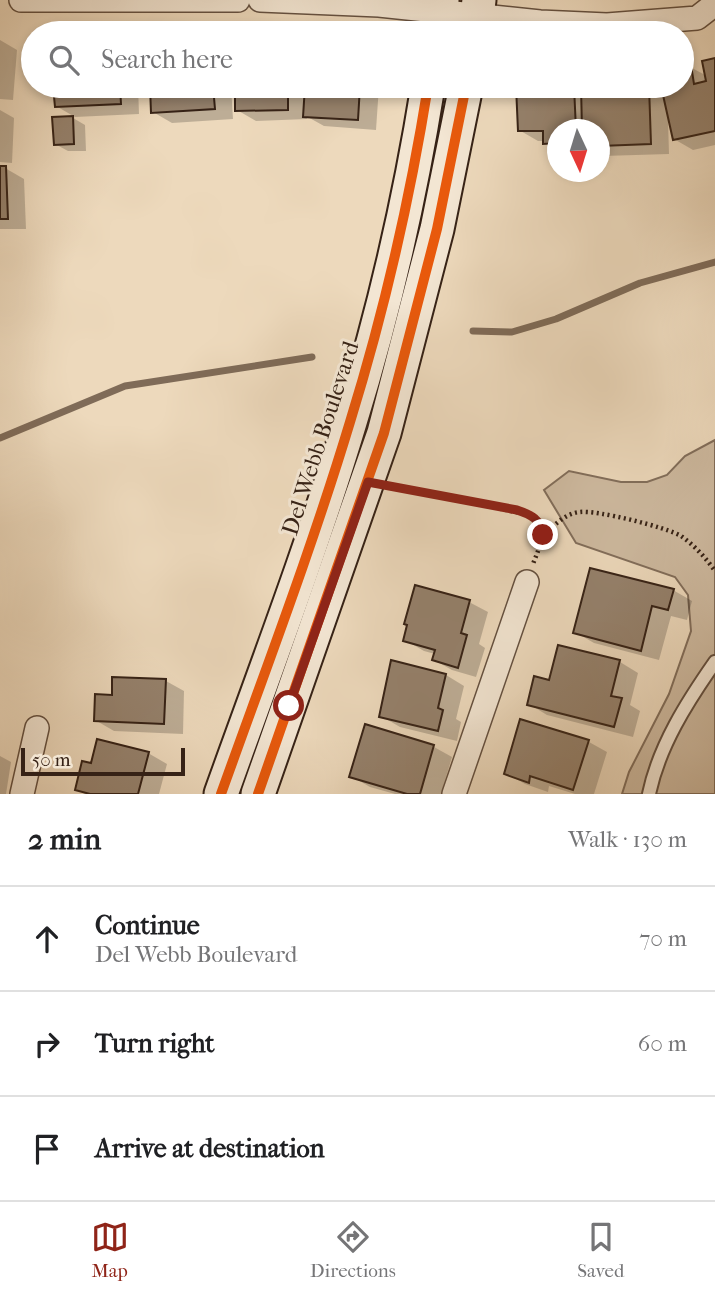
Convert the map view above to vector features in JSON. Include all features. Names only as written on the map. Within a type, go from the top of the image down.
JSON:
[{"type":"street","points":[[21,0],[238,0]]},
{"type":"street","points":[[260,0],[380,5],[458,15],[547,21]]},
{"type":"street","points":[[658,21],[697,18],[715,4]]},
{"type":"street","name":"Del Webb Boulevard","points":[[221,794],[350,423],[402,224],[426,98]]},
{"type":"street","points":[[258,794],[368,482],[412,333],[437,229],[464,98]]},
{"type":"street","points":[[454,794],[527,582]]},
{"type":"street","points":[[22,794],[37,728]]},
{"type":"lane","points":[[649,794],[655,771],[672,732],[715,662]]},
{"type":"path","points":[[368,482],[517,510],[537,520],[543,535],[527,582]]},
{"type":"path","points":[[543,535],[569,515],[580,512],[598,514],[670,531],[683,538],[705,557],[715,571]]},
{"type":"shaded area","points":[[715,440],[715,794],[622,794],[629,772],[669,694],[691,631],[688,595],[675,577],[576,543],[544,490],[569,471],[621,482],[647,482],[667,475],[685,456]]},
{"type":"building","points":[[715,58],[715,131],[673,140],[664,98],[694,98],[694,84],[706,81],[702,61]]},
{"type":"building","points":[[54,98],[121,98],[121,104],[55,107]]},
{"type":"building","points":[[150,98],[214,98],[215,109],[151,113]]},
{"type":"building","points":[[235,98],[288,98],[288,110],[235,111]]},
{"type":"building","points":[[304,98],[359,98],[358,120],[303,117]]},
{"type":"building","points":[[517,98],[575,98],[576,119],[547,119],[547,144],[543,144],[543,131],[518,131]]},
{"type":"building","points":[[581,98],[649,98],[651,144],[610,146],[610,119],[582,119]]},
{"type":"building","points":[[73,116],[74,144],[54,145],[52,117]]},
{"type":"building","points":[[0,166],[6,166],[8,219],[0,219]]},
{"type":"building","points":[[590,568],[674,589],[668,610],[652,606],[641,651],[573,633]]},
{"type":"building","points":[[415,585],[470,600],[461,633],[467,635],[458,668],[432,660],[435,650],[403,641],[407,625],[404,624]]},
{"type":"building","points":[[558,645],[620,660],[611,696],[622,698],[614,727],[527,705],[534,676],[549,680]]},
{"type":"building","points":[[391,660],[446,674],[438,708],[443,710],[438,731],[379,717]]},
{"type":"building","points":[[112,677],[166,679],[164,724],[94,721],[95,694],[112,695]]},
{"type":"building","points":[[520,719],[589,740],[573,790],[530,776],[529,783],[504,774]]},
{"type":"building","points":[[365,724],[434,745],[420,794],[407,794],[349,777]]},
{"type":"building","points":[[97,739],[149,752],[138,794],[90,794],[75,790],[82,761],[91,763]]},
{"type":"waterway","points":[[473,331],[512,332],[556,319],[640,283],[715,262]]},
{"type":"waterway","points":[[0,438],[125,386],[312,357]]},
{"type":"cycle path","points":[[221,794],[304,563],[362,381],[395,255],[426,98]]},
{"type":"cycle path","points":[[258,794],[384,433],[437,229],[464,98]]},
{"type":"route","points":[[289,706],[368,482],[517,510],[530,514],[537,520],[543,535]]}]
